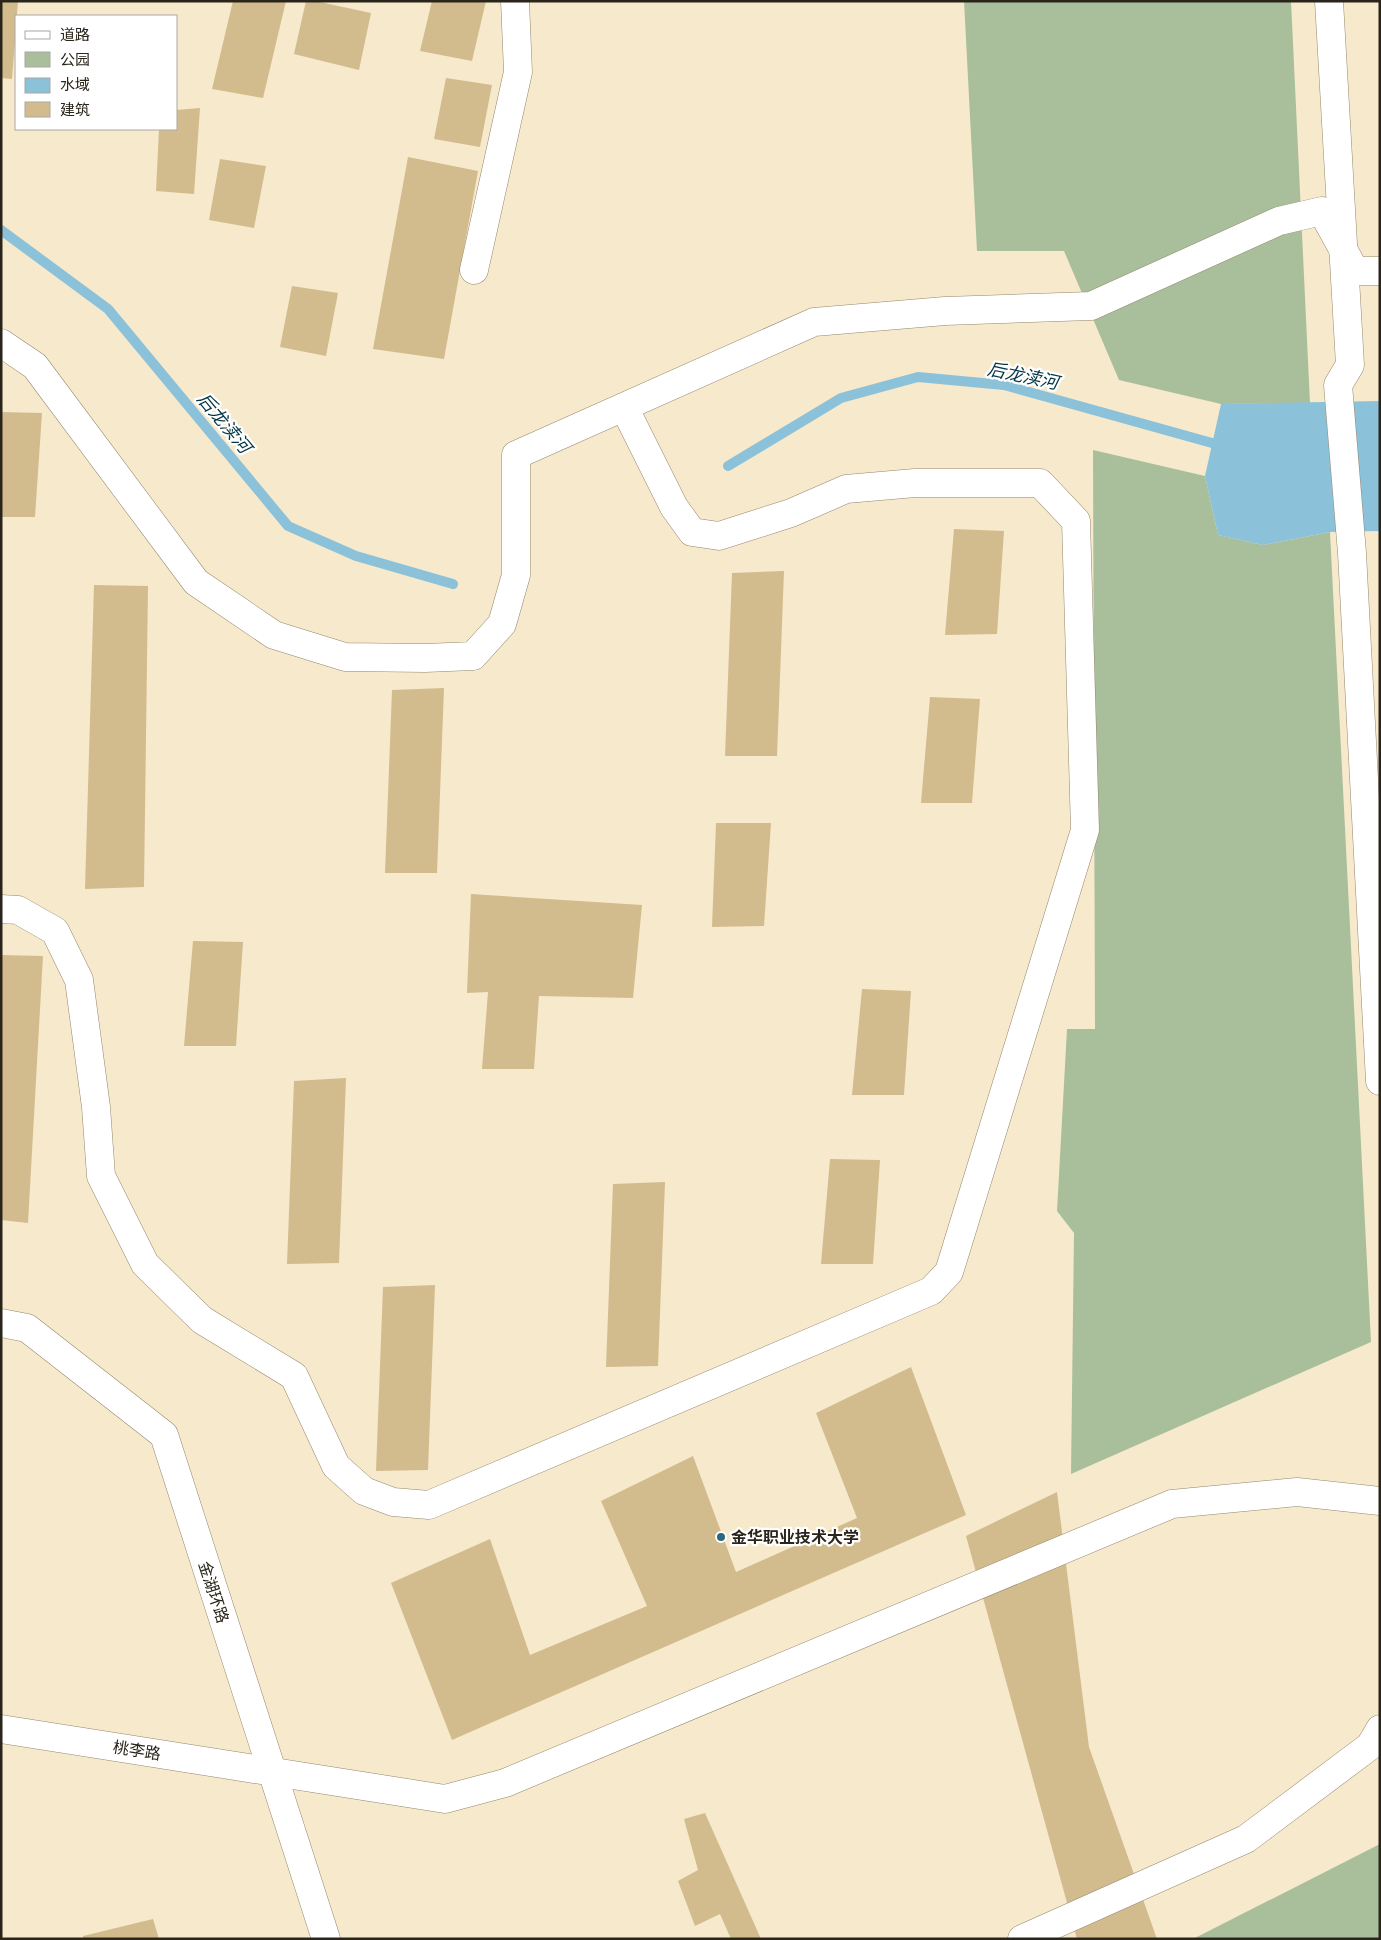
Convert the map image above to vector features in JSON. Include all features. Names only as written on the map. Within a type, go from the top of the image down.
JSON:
[{"type":"street","points":[[474,270],[518,72],[515,1]]},
{"type":"street","points":[[1329,1],[1350,364],[1338,385],[1352,553],[1380,1081]]},
{"type":"street","points":[[1,342],[35,366],[196,582],[274,635],[345,657],[425,658],[473,656],[502,624],[516,575],[516,455],[814,322],[945,311],[1091,306],[1279,222],[1322,211],[1355,271],[1380,271]]},
{"type":"street","points":[[1,909],[18,910],[55,931],[79,980],[96,1107],[101,1176],[145,1264],[202,1320],[294,1376],[336,1466],[364,1491],[393,1502],[429,1505],[931,1291],[949,1272],[1085,830],[1076,521],[1040,483],[915,483],[846,489],[791,513],[719,536],[692,532],[674,507],[624,407]]},
{"type":"street","name":"金湖环路","points":[[1,1323],[27,1328],[164,1435],[326,1939]]},
{"type":"street","name":"桃李路","points":[[1,1729],[445,1799],[505,1783],[1172,1504],[1297,1492],[1380,1501]]},
{"type":"street","points":[[1022,1939],[1246,1839],[1370,1746],[1380,1729]]},
{"type":"green space","points":[[964,1],[1291,1],[1310,403],[1221,404],[1119,380],[1064,251],[977,251]]},
{"type":"green space","points":[[1093,450],[1205,476],[1218,535],[1263,545],[1330,532],[1371,1342],[1071,1474],[1074,1233],[1057,1211],[1067,1029],[1095,1029]]},
{"type":"green space","points":[[1380,1844],[1380,1939],[1193,1939]]},
{"type":"water","points":[[1380,401],[1380,531],[1330,532],[1263,545],[1218,535],[1205,476],[1221,404]]},
{"type":"building","points":[[1,1],[18,1],[17,15],[15,15],[12,79],[1,78]]},
{"type":"building","points":[[233,1],[286,1],[263,98],[212,89]]},
{"type":"building","points":[[306,1],[315,1],[371,13],[359,70],[294,54]]},
{"type":"building","points":[[432,1],[486,1],[472,61],[420,51]]},
{"type":"building","points":[[446,78],[492,85],[480,147],[434,139]]},
{"type":"building","points":[[200,108],[194,194],[156,191],[159,130],[178,130],[178,110]]},
{"type":"building","points":[[408,157],[478,171],[444,359],[373,349]]},
{"type":"building","points":[[220,159],[266,166],[254,228],[209,220]]},
{"type":"building","points":[[292,286],[338,293],[326,356],[280,347]]},
{"type":"building","points":[[1,412],[42,413],[35,517],[1,517]]},
{"type":"building","points":[[954,529],[1004,531],[997,634],[945,635]]},
{"type":"building","points":[[784,571],[777,756],[725,756],[732,573]]},
{"type":"building","points":[[94,585],[148,586],[144,887],[85,889]]},
{"type":"building","points":[[444,688],[437,873],[385,873],[392,690]]},
{"type":"building","points":[[930,697],[980,699],[972,803],[921,803]]},
{"type":"building","points":[[716,823],[771,823],[764,926],[712,927]]},
{"type":"building","points":[[471,894],[642,905],[633,998],[539,996],[534,1069],[482,1069],[488,992],[467,993]]},
{"type":"building","points":[[193,941],[243,942],[236,1046],[184,1046]]},
{"type":"building","points":[[1,955],[43,956],[28,1223],[1,1220]]},
{"type":"building","points":[[862,989],[911,991],[904,1095],[852,1095]]},
{"type":"building","points":[[346,1078],[339,1263],[287,1264],[294,1081]]},
{"type":"building","points":[[830,1159],[880,1160],[873,1264],[821,1264]]},
{"type":"building","points":[[665,1182],[658,1366],[606,1367],[613,1184]]},
{"type":"building","points":[[435,1285],[428,1470],[376,1471],[383,1287]]},
{"type":"building","points":[[911,1367],[966,1515],[452,1740],[391,1583],[490,1539],[530,1655],[647,1606],[601,1501],[693,1456],[736,1572],[857,1518],[816,1413]]},
{"type":"building","points":[[1057,1492],[1089,1747],[1157,1939],[1077,1939],[966,1536]]},
{"type":"building","points":[[705,1813],[761,1939],[731,1939],[720,1914],[695,1926],[678,1881],[698,1870],[684,1819]]},
{"type":"building","points":[[153,1919],[159,1939],[83,1939],[83,1936]]},
{"type":"waterway","name":"后龙渎河","points":[[1,230],[108,309],[288,526],[356,556],[453,584]]},
{"type":"waterway","name":"后龙渎河","points":[[728,466],[841,398],[918,377],[1004,385],[1224,445]]},
{"type":"place","name":"金华职业技术大学","points":[[721,1537]]}]
